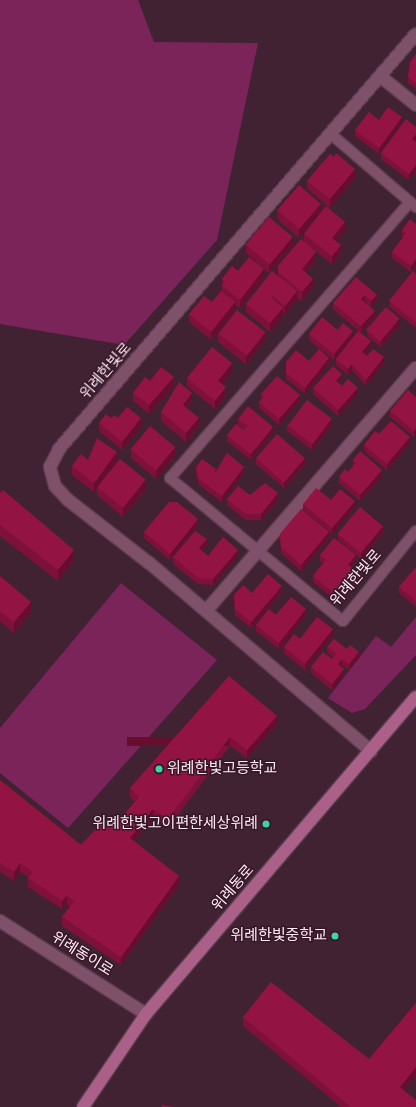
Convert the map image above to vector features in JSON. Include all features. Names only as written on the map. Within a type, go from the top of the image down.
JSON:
[{"type":"street","name":"위례한빛로","points":[[371,751],[206,611],[68,500],[55,486],[50,467],[59,449],[332,135],[416,34]]},
{"type":"street","points":[[380,76],[416,105]]},
{"type":"street","points":[[206,611],[259,553],[416,368]]},
{"type":"street","name":"위례동로","points":[[85,1103],[146,1014],[371,751],[416,696]]},
{"type":"street","name":"위례동이로","points":[[0,921],[146,1014]]},
{"type":"lane","name":"위례한빛로","points":[[332,135],[413,204],[170,478],[343,621],[416,531]]},
{"type":"shaded area","points":[[0,0],[138,0],[154,42],[258,43],[217,240],[124,345],[0,324]]},
{"type":"shaded area","points":[[121,583],[217,660],[68,828],[0,773],[0,728]]},
{"type":"shaded area","points":[[416,617],[416,655],[365,709],[352,713],[328,698],[376,636],[391,647]]},
{"type":"building","points":[[416,54],[416,83],[408,77],[410,62]]},
{"type":"building","points":[[388,107],[402,117],[379,148],[355,130],[369,112],[379,120]]},
{"type":"building","points":[[406,119],[416,127],[416,134],[412,139],[416,142],[416,165],[409,174],[381,153]]},
{"type":"building","points":[[336,153],[355,169],[330,199],[307,181],[330,154],[334,157]]},
{"type":"building","points":[[299,185],[321,204],[299,229],[277,210]]},
{"type":"building","points":[[326,206],[345,222],[332,238],[341,245],[332,256],[304,234]]},
{"type":"building","points":[[269,217],[293,237],[270,265],[246,245]]},
{"type":"building","points":[[410,219],[416,224],[416,259],[411,266],[392,252],[406,233],[402,230]]},
{"type":"building","points":[[301,239],[316,252],[302,269],[313,279],[302,292],[278,272],[278,266]]},
{"type":"building","points":[[249,257],[264,269],[240,300],[222,286],[225,281],[222,279],[232,266],[238,271]]},
{"type":"building","points":[[272,271],[297,291],[285,306],[273,296],[271,298],[283,308],[270,323],[246,304]]},
{"type":"building","points":[[413,271],[416,274],[416,322],[389,301]]},
{"type":"building","points":[[356,277],[377,295],[371,301],[365,295],[361,299],[375,311],[361,326],[333,303]]},
{"type":"building","points":[[221,291],[235,302],[211,332],[189,314],[204,296],[212,302]]},
{"type":"building","points":[[386,307],[400,319],[380,341],[366,330]]},
{"type":"building","points":[[237,310],[265,332],[247,356],[219,334]]},
{"type":"building","points":[[322,317],[338,330],[343,323],[353,331],[334,354],[309,334]]},
{"type":"building","points":[[358,331],[371,341],[362,352],[367,356],[373,349],[384,357],[366,380],[352,364],[348,369],[336,359]]},
{"type":"building","points":[[212,347],[232,363],[218,381],[226,387],[215,401],[187,378]]},
{"type":"building","points":[[319,349],[329,358],[305,388],[286,373],[286,362],[296,350],[309,361]]},
{"type":"building","points":[[333,366],[342,374],[336,381],[342,386],[348,379],[358,388],[338,410],[313,388]]},
{"type":"building","points":[[161,367],[174,377],[149,405],[133,393],[145,377],[150,381]]},
{"type":"building","points":[[277,376],[300,395],[279,419],[259,402],[264,397],[261,394]]},
{"type":"building","points":[[179,382],[192,393],[183,405],[199,418],[186,433],[161,412]]},
{"type":"building","points":[[408,390],[416,397],[416,429],[414,431],[390,411]]},
{"type":"building","points":[[307,400],[332,419],[312,444],[288,426]]},
{"type":"building","points":[[248,406],[273,427],[251,454],[227,435],[236,424],[244,430],[248,426],[238,419]]},
{"type":"building","points":[[127,407],[141,418],[122,442],[99,423],[106,414],[111,418],[114,415],[118,418]]},
{"type":"building","points":[[391,421],[410,437],[387,464],[364,445],[375,431],[379,434]]},
{"type":"building","points":[[150,426],[175,447],[156,470],[131,449]]},
{"type":"building","points":[[277,434],[305,458],[284,482],[256,458]]},
{"type":"building","points":[[97,438],[117,452],[94,483],[72,466],[81,454],[88,460]]},
{"type":"building","points":[[360,451],[382,470],[360,495],[339,477],[345,469],[348,472],[356,463],[353,460]]},
{"type":"building","points":[[227,453],[244,467],[222,496],[199,479],[196,467],[202,459],[216,469],[214,475]]},
{"type":"building","points":[[120,459],[146,480],[123,508],[97,487]]},
{"type":"building","points":[[265,483],[278,493],[261,514],[246,514],[227,499],[238,486],[250,495]]},
{"type":"building","points":[[316,488],[331,500],[340,489],[355,501],[332,528],[303,504]]},
{"type":"building","points":[[3,490],[74,550],[58,570],[0,525],[0,493]]},
{"type":"building","points":[[169,502],[177,502],[198,519],[170,554],[144,532]]},
{"type":"building","points":[[360,507],[383,526],[360,553],[338,534]]},
{"type":"building","points":[[301,509],[329,532],[301,565],[281,547],[280,534]]},
{"type":"building","points":[[195,531],[207,539],[199,548],[208,556],[223,537],[238,550],[213,579],[198,578],[173,557]]},
{"type":"building","points":[[334,538],[356,555],[348,565],[359,573],[345,590],[333,592],[313,576],[326,560],[320,555]]},
{"type":"building","points":[[416,567],[416,601],[399,587]]},
{"type":"building","points":[[268,574],[282,586],[251,622],[235,609],[234,595],[243,585],[252,593]]},
{"type":"building","points":[[0,576],[31,602],[14,622],[0,611]]},
{"type":"building","points":[[291,597],[306,609],[279,643],[256,625],[269,609],[276,615]]},
{"type":"building","points":[[317,617],[333,629],[305,664],[284,647],[294,634],[300,639]]},
{"type":"building","points":[[334,639],[347,649],[350,645],[359,652],[349,664],[342,659],[338,664],[344,669],[332,684],[311,667],[323,652],[332,659],[336,653],[327,647]]},
{"type":"building","points":[[229,676],[277,716],[247,750],[230,737],[168,819],[153,809],[130,838],[179,876],[121,957],[62,917],[74,901],[67,895],[62,901],[28,878],[33,872],[20,863],[14,872],[0,863],[0,780],[81,845],[108,816],[117,823],[139,797],[130,788]]},
{"type":"building","points":[[271,982],[369,1059],[416,1003],[416,1067],[400,1087],[416,1100],[416,1107],[351,1107],[243,1017]]},
{"type":"building","points":[[162,1105],[175,1107],[162,1107]]},
{"type":"place","name":"위례한빛고등학교","points":[[159,769]]},
{"type":"place","name":"위례한빛고이편한세상위례","points":[[266,824]]},
{"type":"place","name":"위례한빛중학교","points":[[335,936]]}]
